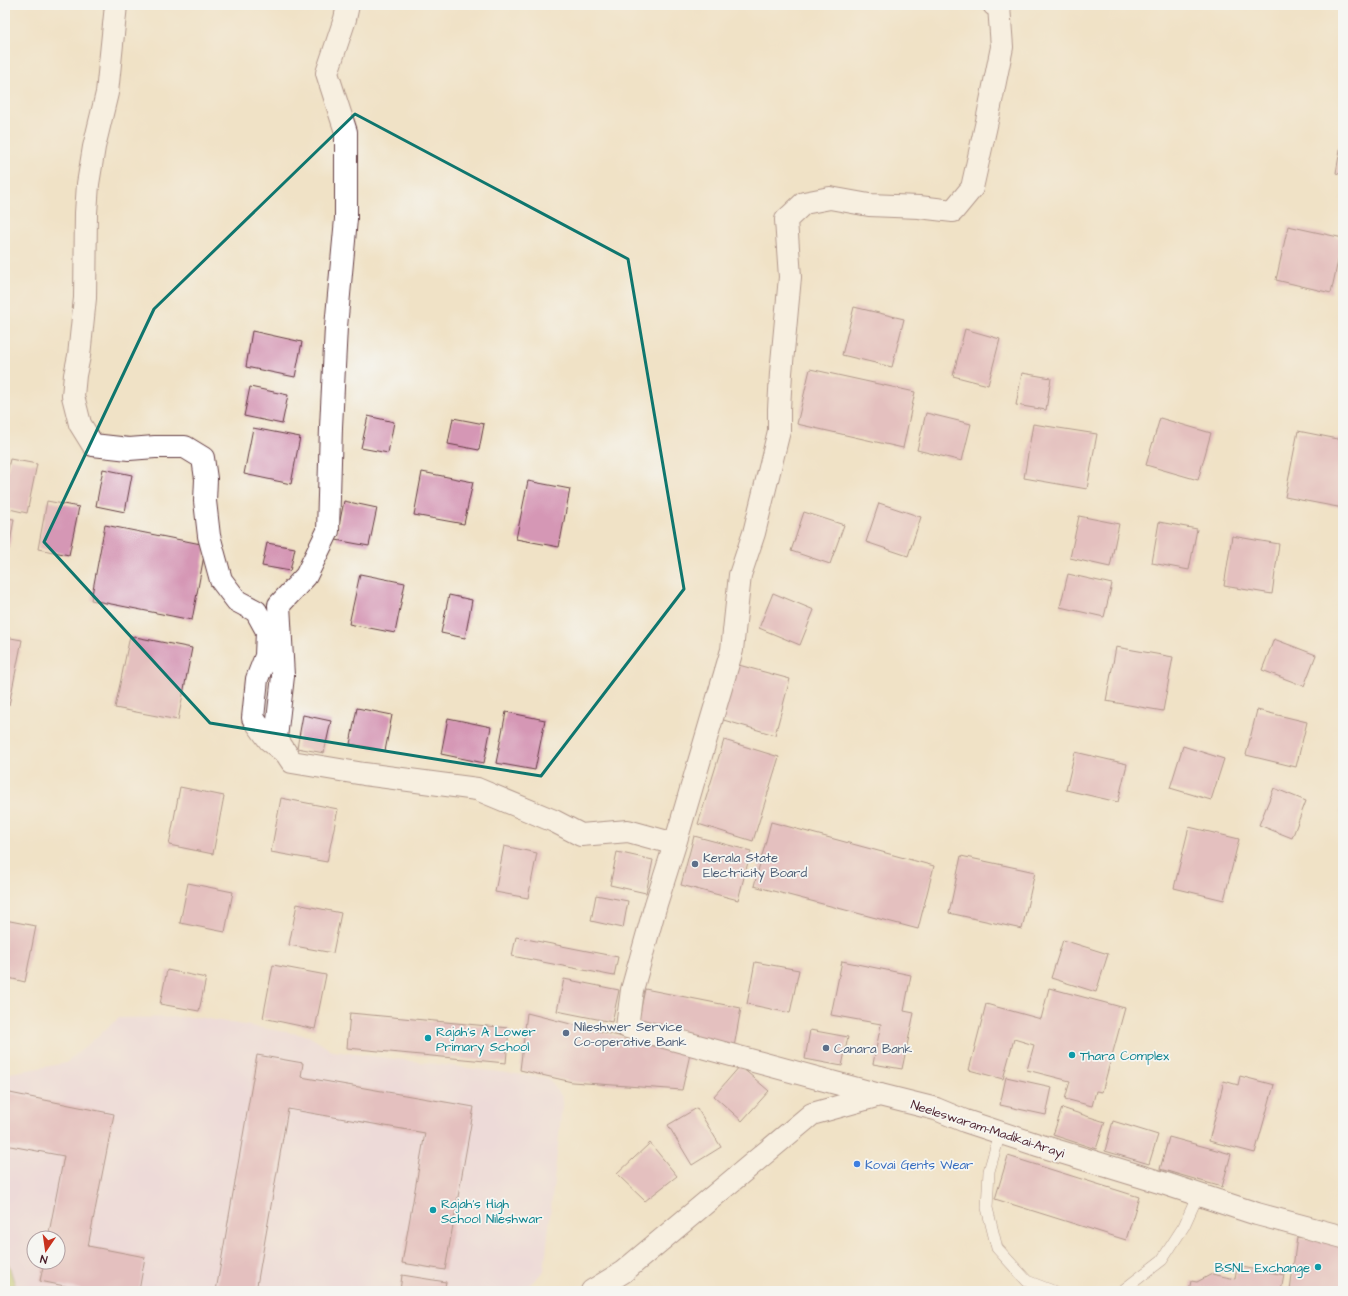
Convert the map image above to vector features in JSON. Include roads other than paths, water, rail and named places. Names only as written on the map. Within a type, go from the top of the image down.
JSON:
[{"type":"street","points":[[116,5],[107,93],[94,147],[88,184],[86,213],[85,298],[73,396],[80,424],[93,445],[129,449],[185,447],[203,458],[206,479],[205,501],[209,536],[221,580],[237,601],[256,611],[267,631],[266,656],[257,679],[253,718],[268,740],[287,755]]},
{"type":"street","points":[[348,5],[345,19],[326,73],[346,132],[346,219],[331,427],[328,531],[306,576],[279,605],[283,676],[276,738],[292,762],[364,774],[477,789],[554,821],[581,835],[628,831],[675,844]]},
{"type":"street","points":[[880,1095],[627,1027],[634,982],[732,650],[740,575],[754,533],[779,431],[781,373],[790,278],[786,220],[804,203],[830,198],[869,205],[919,207],[953,211],[972,188],[988,121],[1002,47],[999,6],[994,5]]},
{"type":"street","name":"Neeleswaram-Madikai-Arayi","points":[[592,1291],[623,1272],[812,1114],[880,1095],[936,1109],[965,1122],[1257,1214],[1343,1237]]},
{"type":"lane","points":[[1000,1133],[989,1171],[987,1208],[997,1248],[1027,1280],[1053,1291]]},
{"type":"lane","points":[[1122,1291],[1162,1260],[1184,1226],[1198,1195]]},
{"type":"place","name":"Kerala State Electricity Board","points":[[695,864]]},
{"type":"place","name":"Nileshwer Service Co-operative Bank","points":[[566,1033]]},
{"type":"place","name":"Rajah's A Lower Primary School","points":[[428,1038]]},
{"type":"place","name":"Canara Bank","points":[[826,1048]]},
{"type":"place","name":"Thara Complex","points":[[1072,1055]]},
{"type":"place","name":"Kovai Gents Wear","points":[[857,1164]]},
{"type":"place","name":"Rajah's High School Nileshwar","points":[[433,1210]]},
{"type":"place","name":"BSNL Exchange","points":[[1318,1267]]}]
